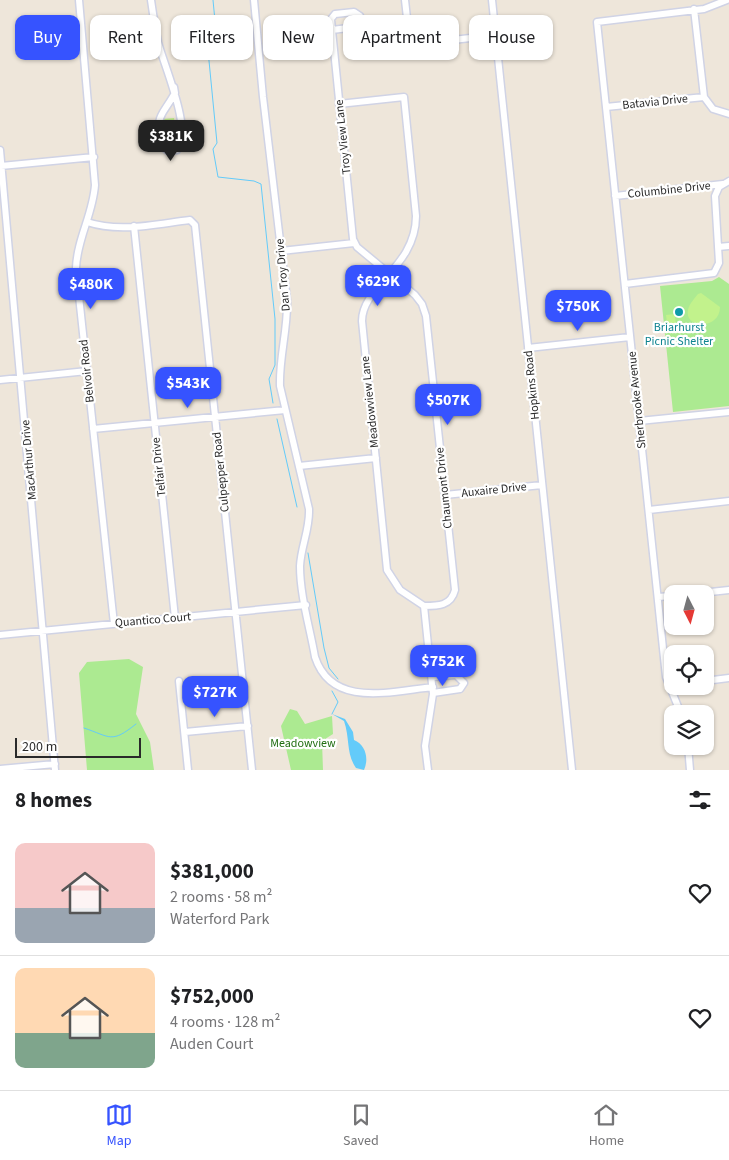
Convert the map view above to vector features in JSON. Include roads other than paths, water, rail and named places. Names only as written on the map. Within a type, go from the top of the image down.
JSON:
[{"type":"street","name":"Belvoir Road","points":[[80,0],[94,157],[94,195],[78,248],[76,268],[114,624]]},
{"type":"street","points":[[151,0],[158,43],[174,87],[178,105],[182,142],[178,150],[168,151],[161,145],[158,120],[159,115],[174,93],[174,87]]},
{"type":"street","name":"Dan Troy Drive","points":[[254,0],[287,311],[280,373],[285,410],[309,516],[300,562],[317,664],[324,675],[338,687],[354,693],[368,694],[460,689],[464,683],[456,675],[432,677]]},
{"type":"street","points":[[405,0],[410,45],[469,38]]},
{"type":"street","name":"Hopkins Road","points":[[492,0],[494,15]]},
{"type":"street","points":[[727,0],[713,7],[694,9],[704,97],[713,109],[721,114],[729,114]]},
{"type":"street","name":"Sherbrooke Avenue","points":[[664,657],[597,22],[694,9]]},
{"type":"street","points":[[354,12],[360,16],[360,23],[356,27],[332,30],[331,19],[336,14],[354,12]]},
{"type":"street","name":"Troy View Lane","points":[[333,41],[354,243]]},
{"type":"street","name":"Hopkins Road","points":[[499,60],[572,770]]},
{"type":"street","name":"Batavia Drive","points":[[606,107],[704,97]]},
{"type":"street","name":"Meadowview Lane","points":[[339,104],[404,98],[416,223],[409,249],[365,307],[362,316],[387,570],[400,590],[424,606]]},
{"type":"street","name":"MacArthur Drive","points":[[0,150],[22,378],[55,767]]},
{"type":"street","points":[[1,166],[94,157]]},
{"type":"street","points":[[624,284],[711,274],[718,267],[714,202],[716,192],[726,183]]},
{"type":"street","name":"Columbine Drive","points":[[615,196],[726,183]]},
{"type":"street","name":"Culpepper Road","points":[[87,222],[112,227],[190,220],[195,225],[252,770]]},
{"type":"street","name":"Telfair Drive","points":[[134,226],[175,618]]},
{"type":"street","points":[[281,251],[354,243]]},
{"type":"street","name":"Chaumont Drive","points":[[354,243],[419,299],[426,316],[455,590],[452,598],[446,603],[424,606]]},
{"type":"street","points":[[718,247],[729,246]]},
{"type":"street","points":[[528,348],[630,337]]},
{"type":"street","points":[[0,380],[87,371]]},
{"type":"street","points":[[93,429],[285,410]]},
{"type":"street","points":[[639,421],[729,412]]},
{"type":"street","points":[[299,466],[376,458]]},
{"type":"street","name":"Auxaire Drive","points":[[445,495],[542,485]]},
{"type":"street","points":[[648,510],[729,501]]},
{"type":"street","points":[[714,592],[729,590]]},
{"type":"street","points":[[658,597],[664,597]]},
{"type":"street","name":"Quantico Court","points":[[0,635],[306,605]]},
{"type":"street","points":[[424,606],[433,690],[425,746],[428,770]]},
{"type":"street","points":[[714,680],[729,678]]},
{"type":"street","points":[[180,681],[188,770]]},
{"type":"street","points":[[185,732],[248,726]]},
{"type":"street","points":[[689,755],[690,770]]},
{"type":"street","points":[[0,769],[55,767]]},
{"type":"water","points":[[332,714],[345,719],[353,732],[354,740],[364,749],[366,761],[364,770],[356,768],[353,763],[344,721]]},
{"type":"waterway","points":[[213,0],[215,21],[206,30],[217,143],[213,149],[218,177],[254,181],[261,184],[275,319],[275,365],[269,379],[273,403]]},
{"type":"waterway","points":[[277,419],[297,507]]},
{"type":"waterway","points":[[308,553],[324,648],[329,668],[338,679]]},
{"type":"waterway","points":[[332,691],[338,702],[332,714]]},
{"type":"waterway","points":[[84,728],[111,737],[121,734],[136,724]]},
{"type":"place","name":"Briarhurst Picnic Shelter","points":[[679,312]]},
{"type":"park label","name":"Meadowview","points":[[303,743]]}]
